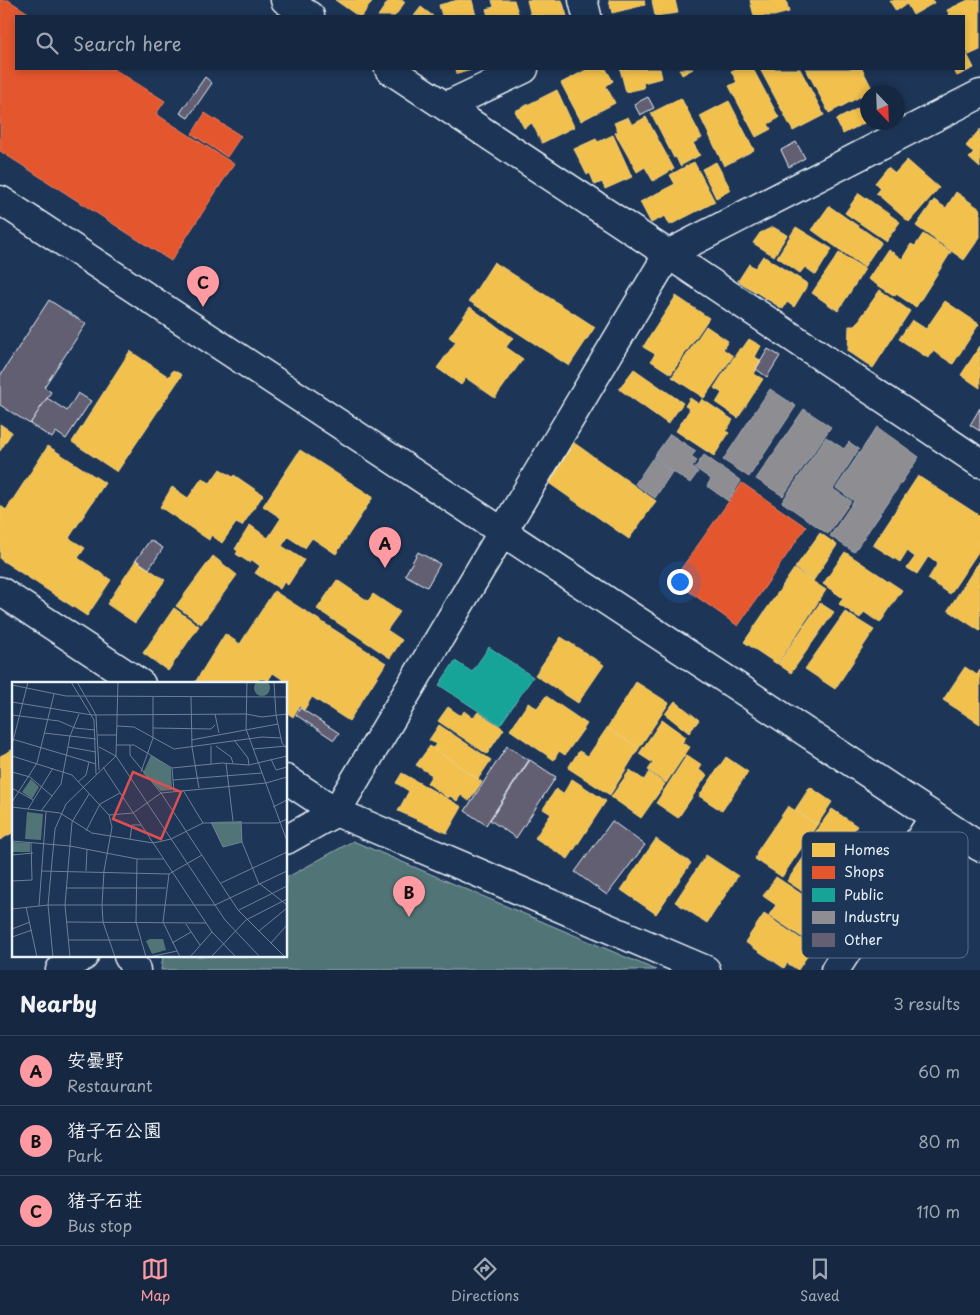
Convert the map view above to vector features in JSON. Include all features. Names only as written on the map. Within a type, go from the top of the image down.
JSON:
[{"type":"street","points":[[285,0],[308,15]]},
{"type":"street","points":[[583,0],[587,15]]},
{"type":"street","points":[[391,70],[980,463]]},
{"type":"street","points":[[446,106],[522,70]]},
{"type":"street","points":[[288,839],[336,812],[668,254],[980,94]]},
{"type":"street","points":[[0,200],[957,832]]},
{"type":"street","points":[[0,591],[138,682]]},
{"type":"street","points":[[288,780],[336,812],[706,970]]},
{"type":"street","points":[[924,832],[934,817]]},
{"type":"street","points":[[968,839],[980,847]]},
{"type":"street","points":[[60,970],[81,958]]},
{"type":"street","points":[[129,958],[136,970]]},
{"type":"street","points":[[835,970],[843,958]]},
{"type":"green space","points":[[353,841],[656,970],[161,970],[163,958],[288,958],[288,877]]},
{"type":"building: Homes","points":[[335,0],[373,0],[363,15],[357,15]]},
{"type":"building: Homes","points":[[389,0],[405,2],[396,15],[379,15]]},
{"type":"building: Homes","points":[[458,0],[472,0],[476,15],[442,15],[439,5]]},
{"type":"building: Homes","points":[[492,0],[514,0],[519,15],[488,15],[486,9],[494,7]]},
{"type":"building: Homes","points":[[527,0],[562,0],[567,15],[531,15]]},
{"type":"building: Homes","points":[[609,0],[644,0],[645,5],[612,13]]},
{"type":"building: Homes","points":[[652,0],[675,0],[678,13],[655,15]]},
{"type":"building: Homes","points":[[750,0],[786,0],[789,12],[778,15],[754,15]]},
{"type":"building: Homes","points":[[889,0],[933,0],[934,3],[913,15],[907,4],[896,11]]},
{"type":"building: Homes","points":[[968,0],[980,0],[980,50],[969,55],[965,46],[965,15],[950,15],[947,10]]},
{"type":"building: Homes","points":[[421,7],[432,15],[415,15]]},
{"type":"building: Homes","points":[[965,50],[974,68],[957,76],[954,70],[965,70]]},
{"type":"building: Homes","points":[[456,70],[471,70],[457,74]]},
{"type":"building: Homes","points":[[586,70],[607,70],[613,81],[606,86],[615,103],[581,121],[561,83]]},
{"type":"building: Homes","points":[[620,70],[660,70],[662,78],[643,83],[644,88],[626,92]]},
{"type":"building: Homes","points":[[680,70],[691,70],[682,75]]},
{"type":"building: Homes","points":[[754,70],[779,118],[768,124],[771,129],[756,137],[729,86],[737,82],[731,71]]},
{"type":"building: Homes","points":[[761,70],[801,70],[824,115],[793,131]]},
{"type":"building: Homes","points":[[807,70],[863,70],[870,85],[860,85],[860,97],[829,113]]},
{"type":"building: Homes","points":[[557,90],[574,127],[542,143],[532,123],[524,128],[515,111]]},
{"type":"building: Homes","points":[[681,98],[702,138],[693,143],[700,155],[680,166],[651,113]]},
{"type":"building: Homes","points":[[729,101],[754,150],[724,166],[700,116]]},
{"type":"building: Homes","points":[[860,107],[860,125],[843,134],[836,120]]},
{"type":"building: Homes","points":[[628,117],[632,125],[646,117],[674,169],[653,181],[645,167],[637,172],[615,133],[618,131],[614,123]]},
{"type":"building: Homes","points":[[980,129],[980,168],[969,158],[974,153],[966,146]]},
{"type":"building: Homes","points":[[613,135],[632,177],[605,189],[602,182],[595,185],[590,173],[587,175],[574,149],[596,139],[598,142]]},
{"type":"building: Homes","points":[[907,160],[939,188],[909,222],[876,193],[880,188],[875,183],[888,167],[895,173]]},
{"type":"building: Homes","points":[[694,162],[715,202],[670,225],[665,216],[651,223],[640,202],[675,184],[670,175]]},
{"type":"building: Homes","points":[[716,162],[731,190],[716,198],[702,169]]},
{"type":"building: Homes","points":[[956,192],[980,209],[980,237],[964,260],[916,226],[934,200],[946,208]]},
{"type":"building: Homes","points":[[859,193],[900,222],[886,241],[845,213]]},
{"type":"building: Homes","points":[[829,206],[881,242],[864,267],[812,230]]},
{"type":"building: Homes","points":[[773,227],[787,235],[774,256],[753,243],[760,233]]},
{"type":"building: Homes","points":[[796,227],[832,249],[816,275],[805,267],[800,273],[777,257]]},
{"type":"building: Homes","points":[[923,234],[951,252],[916,307],[868,279],[888,249],[902,259],[911,244],[915,246]]},
{"type":"building: Homes","points":[[839,253],[865,269],[838,311],[812,293]]},
{"type":"building: Homes","points":[[763,256],[808,284],[794,307],[787,302],[783,309],[738,281],[749,264],[755,268]]},
{"type":"building: Homes","points":[[494,262],[595,327],[569,366],[469,301]]},
{"type":"building: Homes","points":[[880,290],[910,311],[873,368],[848,351],[849,326],[855,326]]},
{"type":"building: Homes","points":[[676,296],[709,318],[671,374],[651,361],[655,354],[643,347]]},
{"type":"building: Homes","points":[[945,301],[979,324],[953,364],[933,351],[928,358],[899,339],[912,320],[926,329]]},
{"type":"building: Homes","points":[[470,307],[513,338],[506,347],[523,359],[495,398],[466,378],[461,385],[437,368],[456,342],[449,337]]},
{"type":"building: Homes","points":[[706,326],[728,341],[723,349],[733,356],[704,398],[672,377]]},
{"type":"building: Homes","points":[[749,339],[761,346],[755,357],[762,361],[754,374],[763,379],[738,418],[716,403],[722,393],[714,388],[740,348],[742,349]]},
{"type":"building: Homes","points":[[980,346],[980,388],[961,375]]},
{"type":"building: Homes","points":[[130,351],[169,377],[173,370],[182,375],[117,472],[72,442]]},
{"type":"building: Homes","points":[[634,369],[683,403],[668,424],[619,389]]},
{"type":"building: Homes","points":[[690,398],[699,404],[702,399],[733,420],[726,431],[729,433],[714,456],[676,431],[690,409],[685,406]]},
{"type":"building: Homes","points":[[0,424],[12,432],[0,451]]},
{"type":"building: Homes","points":[[570,440],[656,501],[629,539],[543,479]]},
{"type":"building: Homes","points":[[48,446],[105,483],[69,538],[85,548],[78,558],[111,580],[87,616],[0,559],[0,505],[6,510]]},
{"type":"building: Homes","points":[[300,450],[373,497],[336,554],[312,538],[305,548],[288,537],[282,546],[304,560],[288,585],[284,582],[280,589],[255,573],[260,566],[252,560],[250,563],[236,554],[238,551],[235,549],[250,525],[268,538],[281,518],[263,506]]},
{"type":"building: Homes","points":[[220,469],[233,477],[234,475],[263,495],[242,526],[236,523],[222,543],[211,535],[209,540],[160,507],[172,487],[188,498],[202,478],[210,483]]},
{"type":"building: Homes","points":[[918,476],[980,516],[980,549],[950,594],[928,579],[938,563],[928,557],[917,574],[907,568],[915,557],[907,551],[900,562],[873,545]]},
{"type":"building: Homes","points":[[820,533],[837,545],[813,581],[795,568]]},
{"type":"building: Homes","points":[[845,552],[902,590],[880,623],[864,612],[860,618],[839,604],[843,598],[823,584]]},
{"type":"building: Homes","points":[[213,556],[237,575],[201,624],[176,606]]},
{"type":"building: Homes","points":[[136,560],[165,580],[135,623],[107,604]]},
{"type":"building: Homes","points":[[980,560],[980,631],[948,610]]},
{"type":"building: Homes","points":[[794,569],[826,590],[777,664],[744,642]]},
{"type":"building: Homes","points":[[337,580],[368,601],[373,594],[400,612],[387,630],[402,640],[390,658],[317,609]]},
{"type":"building: Homes","points":[[274,591],[386,663],[349,721],[312,697],[304,710],[299,706],[293,717],[288,713],[288,682],[285,682],[273,673],[267,682],[195,682],[225,634],[240,644]]},
{"type":"building: Homes","points":[[820,603],[834,612],[791,673],[778,664]]},
{"type":"building: Homes","points":[[174,608],[199,626],[168,671],[143,653]]},
{"type":"building: Homes","points":[[845,612],[874,630],[835,689],[805,669]]},
{"type":"building: Homes","points":[[561,637],[604,665],[578,703],[535,675]]},
{"type":"building: Homes","points":[[965,667],[977,675],[980,670],[980,724],[943,700]]},
{"type":"building: Homes","points":[[636,682],[669,703],[639,748],[607,728]]},
{"type":"building: Homes","points":[[546,696],[587,724],[565,755],[559,751],[554,760],[510,730],[528,703],[537,708]]},
{"type":"building: Homes","points":[[675,701],[699,720],[689,733],[665,714]]},
{"type":"building: Homes","points":[[448,707],[461,716],[464,711],[473,718],[478,712],[504,729],[487,754],[438,721]]},
{"type":"building: Homes","points":[[662,720],[686,737],[682,743],[690,747],[666,783],[648,770],[653,763],[639,754]]},
{"type":"building: Homes","points":[[439,725],[491,760],[478,779],[433,748],[436,744],[429,740]]},
{"type":"building: Homes","points":[[607,728],[639,748],[610,795],[568,768],[579,751],[588,756]]},
{"type":"building: Homes","points":[[430,746],[482,782],[469,801],[461,795],[457,801],[450,796],[448,798],[427,783],[432,775],[416,765]]},
{"type":"building: Homes","points":[[12,750],[12,833],[0,840],[0,756]]},
{"type":"building: Homes","points":[[687,755],[702,765],[699,770],[707,775],[678,818],[656,803]]},
{"type":"building: Homes","points":[[726,757],[748,772],[722,811],[699,796]]},
{"type":"building: Homes","points":[[630,770],[644,780],[649,772],[665,784],[641,818],[611,797]]},
{"type":"building: Homes","points":[[402,773],[462,807],[447,833],[398,811],[409,791],[396,783]]},
{"type":"building: Homes","points":[[572,779],[606,801],[568,859],[535,838],[551,814],[543,809],[556,789],[563,794]]},
{"type":"building: Homes","points":[[810,787],[832,802],[817,825],[795,810]]},
{"type":"building: Homes","points":[[788,806],[817,825],[812,832],[802,832],[802,847],[782,877],[755,859],[756,853]]},
{"type":"building: Homes","points":[[832,809],[857,826],[853,832],[815,832]]},
{"type":"building: Homes","points":[[656,839],[691,863],[656,914],[621,890]]},
{"type":"building: Homes","points":[[706,855],[738,876],[707,923],[675,902]]},
{"type":"building: Homes","points":[[802,860],[802,891],[787,881]]},
{"type":"building: Homes","points":[[776,877],[802,894],[802,937],[769,915],[776,905],[763,896]]},
{"type":"building: Homes","points":[[764,914],[802,940],[802,958],[806,958],[798,970],[787,963],[784,968],[745,942]]},
{"type":"building: Shops","points":[[0,0],[8,0],[31,15],[15,15],[15,70],[116,70],[165,101],[156,114],[234,164],[171,261],[0,151]]},
{"type":"building: Shops","points":[[205,113],[241,136],[227,157],[192,134]]},
{"type":"building: Shops","points":[[742,483],[806,527],[738,626],[673,580]]},
{"type":"building: Public","points":[[489,647],[533,677],[500,725],[439,685],[455,661],[472,672]]},
{"type":"building: Industry","points":[[770,389],[796,406],[749,477],[723,460]]},
{"type":"building: Industry","points":[[804,409],[831,427],[783,496],[756,479]]},
{"type":"building: Industry","points":[[877,427],[919,457],[854,552],[830,536],[854,501],[836,488]]},
{"type":"building: Industry","points":[[670,434],[696,451],[691,457],[697,461],[692,467],[698,472],[690,483],[653,458]]},
{"type":"building: Industry","points":[[826,437],[844,449],[849,442],[859,449],[833,489],[851,501],[828,534],[782,502]]},
{"type":"building: Industry","points":[[704,455],[741,481],[728,501],[707,486],[711,479],[695,468]]},
{"type":"building: Industry","points":[[652,459],[672,472],[655,498],[635,484]]},
{"type":"building: Other","points":[[205,77],[212,83],[188,118],[180,113]]},
{"type":"building: Other","points":[[648,97],[654,108],[640,115],[634,104]]},
{"type":"building: Other","points":[[796,142],[805,158],[789,167],[781,150]]},
{"type":"building: Other","points":[[49,300],[86,324],[44,387],[51,392],[30,424],[0,405],[0,376]]},
{"type":"building: Other","points":[[768,349],[780,356],[767,377],[756,369]]},
{"type":"building: Other","points":[[78,393],[91,401],[66,439],[56,432],[52,438],[30,424],[47,398],[67,411]]},
{"type":"building: Other","points":[[980,408],[980,431],[970,425]]},
{"type":"building: Other","points":[[150,540],[163,548],[149,569],[136,560]]},
{"type":"building: Other","points":[[418,552],[440,564],[427,587],[405,575]]},
{"type":"building: Other","points":[[300,708],[339,733],[334,740],[296,715]]},
{"type":"building: Other","points":[[507,746],[529,760],[486,825],[465,811]]},
{"type":"building: Other","points":[[530,760],[556,777],[516,838],[490,820]]},
{"type":"building: Other","points":[[612,821],[645,845],[607,895],[575,872]]},
{"type":"place","name":"猪子石荘","points":[[203,307]]},
{"type":"place","name":"安曇野","points":[[385,568]]},
{"type":"place","name":"猪子石公園","points":[[409,917]]}]
